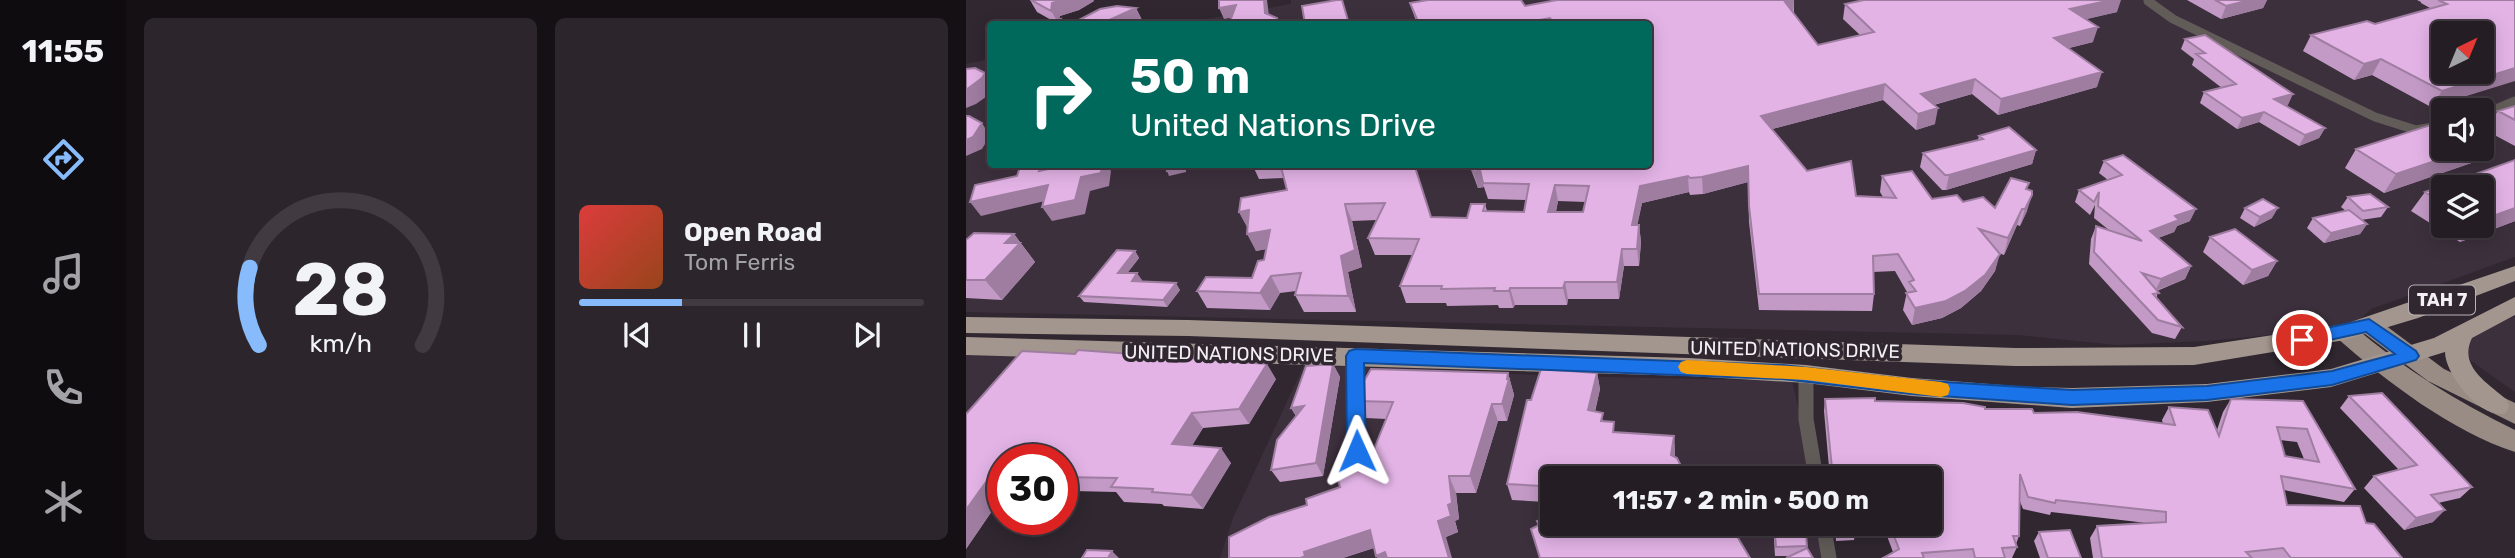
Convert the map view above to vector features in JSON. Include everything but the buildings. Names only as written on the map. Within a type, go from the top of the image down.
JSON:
[{"type":"highway","name":"TAH 7","points":[[2369,325],[2515,273]]},
{"type":"highway","name":"TAH 7","points":[[2410,356],[2463,334],[2515,305]]},
{"type":"highway","name":"UNITED NATIONS DRIVE","points":[[966,325],[1202,329],[2056,358],[2194,356],[2345,332],[2369,325]]},
{"type":"highway","points":[[2463,334],[2454,345],[2455,361],[2466,377],[2506,410]]},
{"type":"highway","name":"UNITED NATIONS DRIVE","points":[[966,346],[1355,356],[1806,374],[1912,387],[2072,398],[2207,393],[2332,378],[2410,356]]},
{"type":"main road","points":[[2369,325],[2436,375],[2506,410]]},
{"type":"main road","points":[[2345,332],[2380,363],[2436,402],[2515,442]]},
{"type":"street","points":[[2148,1],[2173,19],[2375,117],[2416,130],[2431,127]]},
{"type":"street","points":[[2494,110],[2515,101]]},
{"type":"street","points":[[1341,488],[1357,475],[1355,356]]},
{"type":"street","points":[[1806,374],[1806,419],[1814,466]]},
{"type":"street","points":[[1825,536],[1829,558]]},
{"type":"shaded area","points":[[1291,0],[2515,0],[2515,257],[2371,309],[2352,327],[2206,341],[2117,345],[2018,335],[966,312],[966,64],[987,60],[987,168],[1652,168],[1652,21],[1195,21],[1291,4]]},
{"type":"shaded area","points":[[2515,316],[2515,392],[2471,361],[2461,341]]},
{"type":"shaded area","points":[[966,347],[1031,354],[990,444],[987,444],[987,451],[966,497]]},
{"type":"shaded area","points":[[1304,365],[1562,376],[1792,381],[1812,466],[1540,466],[1540,536],[1828,536],[1833,558],[1220,558],[1233,518]]},
{"type":"slow traffic","points":[[1687,367],[1806,374],[1941,389]]},
{"type":"route","points":[[1357,451],[1355,356],[1783,372],[1912,387],[2072,398],[2207,393],[2332,378],[2410,356],[2369,325],[2302,340]]}]
